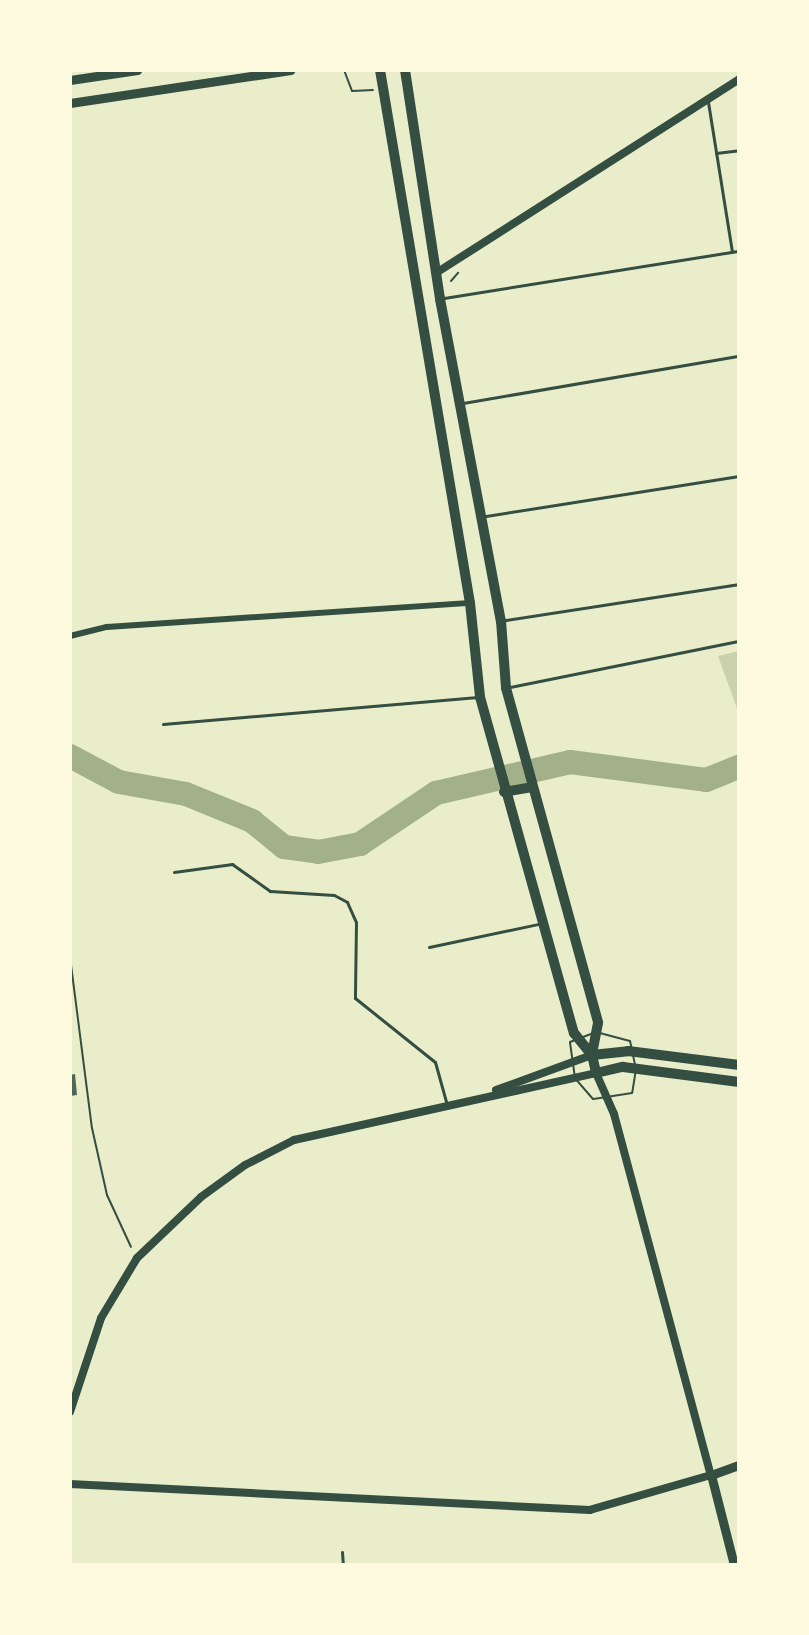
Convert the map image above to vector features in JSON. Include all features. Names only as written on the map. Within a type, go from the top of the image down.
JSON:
[{"type":"main road","points":[[70,80],[137,70]]},
{"type":"main road","points":[[70,103],[259,72],[291,70]]},
{"type":"main road","points":[[380,70],[398,159],[470,603],[480,697],[504,792],[574,1033],[592,1055]]},
{"type":"main road","points":[[405,70],[440,299],[501,621],[506,688],[598,1023],[592,1055],[596,1073],[623,1067],[739,1082]]},
{"type":"main road","points":[[398,159],[417,156]]},
{"type":"main road","points":[[504,792],[531,787]]},
{"type":"main road","points":[[592,1055],[628,1051],[739,1065]]},
{"type":"main road","points":[[734,1565],[711,1475],[739,1465]]},
{"type":"street","points":[[436,273],[739,79]]},
{"type":"street","points":[[70,636],[107,627],[470,603]]},
{"type":"street","points":[[465,1102],[592,1055]]},
{"type":"street","points":[[70,1412],[101,1318],[137,1258],[201,1197],[282,1146],[447,1105],[596,1073],[614,1114],[711,1475],[590,1510],[70,1484]]},
{"type":"lane","points":[[708,99],[732,252]]},
{"type":"lane","points":[[716,153],[739,150]]},
{"type":"lane","points":[[440,299],[739,251]]},
{"type":"lane","points":[[462,403],[739,356]]},
{"type":"lane","points":[[483,517],[739,476]]},
{"type":"lane","points":[[501,621],[739,584]]},
{"type":"lane","points":[[506,688],[739,641]]},
{"type":"lane","points":[[163,724],[480,697]]},
{"type":"lane","points":[[174,872],[232,864],[270,891],[334,895],[347,902],[356,922],[355,998],[435,1062],[447,1105]]},
{"type":"lane","points":[[429,947],[542,923]]},
{"type":"lane","points":[[342,1552],[343,1565]]},
{"type":"path","points":[[70,957],[92,1128],[107,1195],[137,1258]]},
{"type":"green space","points":[[739,651],[739,714],[718,656]]},
{"type":"building","points":[[75,1074],[77,1095],[70,1096],[70,1075]]},
{"type":"waterway","points":[[70,756],[119,782],[186,794],[252,821],[284,847],[318,852],[360,844],[436,793],[570,762],[706,780],[739,767]]}]
